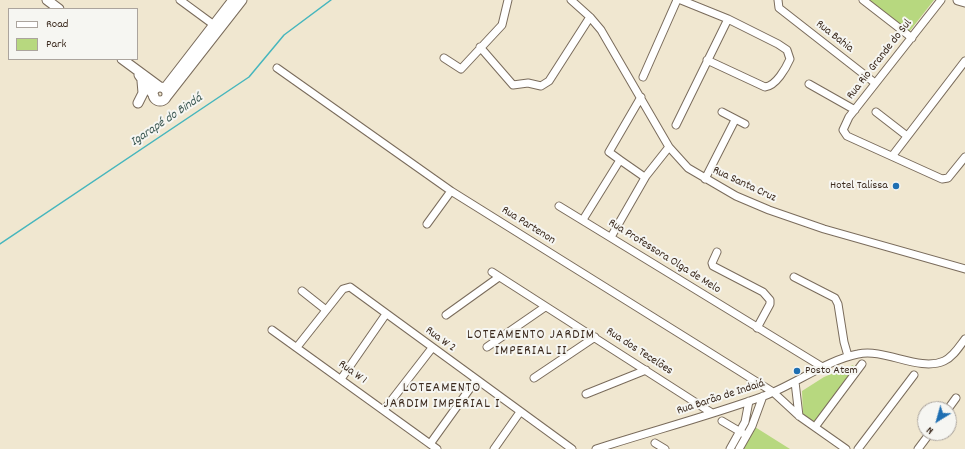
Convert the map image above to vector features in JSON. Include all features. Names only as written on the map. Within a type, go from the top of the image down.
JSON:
[{"type":"main road","points":[[47,0],[58,8]]},
{"type":"main road","points":[[133,67],[154,96],[161,101],[164,91],[233,0]]},
{"type":"main road","points":[[164,91],[242,0]]},
{"type":"main road","points":[[958,0],[965,2]]},
{"type":"main road","points":[[123,60],[164,91]]},
{"type":"main road","points":[[138,103],[143,92],[142,81]]},
{"type":"street","points":[[180,0],[214,25]]},
{"type":"street","points":[[444,58],[461,69],[502,25],[508,0]]},
{"type":"street","name":"Rua Santa Cruz","points":[[571,0],[590,17],[607,40],[668,147],[688,168],[705,179],[756,204],[824,229],[965,269]]},
{"type":"street","points":[[643,77],[677,0]]},
{"type":"street","points":[[682,0],[699,3],[778,44],[788,50],[790,59],[786,68],[772,85],[765,87],[707,60]]},
{"type":"street","name":"Rua Bahia","points":[[778,0],[779,8],[875,83]]},
{"type":"street","points":[[863,0],[912,38]]},
{"type":"street","name":"Rua Rio Grande do Sul","points":[[893,155],[847,136],[843,130],[844,126],[854,110],[941,0]]},
{"type":"street","points":[[480,47],[513,85],[528,83],[541,86],[545,85],[552,78],[571,45],[590,17]]},
{"type":"street","points":[[676,125],[728,19]]},
{"type":"street","points":[[965,61],[893,155],[942,179],[948,178],[965,157]]},
{"type":"street","name":"Rua Partenon","points":[[277,68],[451,191],[773,392],[800,416],[846,449]]},
{"type":"street","points":[[808,84],[854,110]]},
{"type":"street","points":[[641,98],[609,152],[643,176]]},
{"type":"street","points":[[722,112],[745,124]]},
{"type":"street","points":[[876,112],[907,136]]},
{"type":"street","points":[[705,179],[735,120]]},
{"type":"street","points":[[611,237],[646,176],[668,147]]},
{"type":"street","points":[[584,218],[620,160]]},
{"type":"street","points":[[427,224],[451,191]]},
{"type":"street","name":"Rua Professora Olga de Melo","points":[[559,206],[824,368]]},
{"type":"street","name":"Rua Professora Olga de Melo","points":[[717,252],[712,265],[763,292],[770,300],[770,304],[757,328]]},
{"type":"street","name":"Rua dos Tecelões","points":[[492,272],[712,412]]},
{"type":"street","points":[[446,315],[499,277]]},
{"type":"street","points":[[794,277],[835,298],[838,304],[844,342],[848,356]]},
{"type":"street","name":"Rua W 2","points":[[326,310],[345,287],[354,290],[572,449]]},
{"type":"street","points":[[296,347],[326,310],[302,291]]},
{"type":"street","points":[[487,347],[546,307]]},
{"type":"street","points":[[341,379],[386,314]]},
{"type":"street","name":"Rua W 1","points":[[272,330],[437,449]]},
{"type":"street","points":[[534,378],[595,337]]},
{"type":"street","name":"Rua Barão de Indaiá","points":[[596,449],[763,396],[848,356],[866,353],[920,363],[934,364],[945,361],[955,353],[965,339]]},
{"type":"street","points":[[384,410],[432,348]]},
{"type":"street","points":[[815,427],[862,364]]},
{"type":"street","points":[[586,394],[646,370]]},
{"type":"street","points":[[858,449],[914,375]]},
{"type":"street","points":[[430,444],[476,380]]},
{"type":"street","points":[[795,382],[800,416]]},
{"type":"street","points":[[739,449],[744,433],[763,396]]},
{"type":"street","points":[[730,449],[744,433],[749,401]]},
{"type":"street","points":[[494,449],[520,412]]},
{"type":"street","points":[[722,420],[744,433]]},
{"type":"street","points":[[655,444],[665,449]]},
{"type":"green space","points":[[866,0],[934,0],[909,32]]},
{"type":"green space","points":[[853,365],[855,369],[814,423],[803,415],[802,391],[824,377]]},
{"type":"green space","points":[[755,427],[790,449],[741,449]]},
{"type":"waterway","name":"Igarapé do Bindá","points":[[0,244],[249,77],[284,35],[331,0]]},
{"type":"place","name":"Hotel Talissa","points":[[896,186]]},
{"type":"place","name":"Posto Atem","points":[[797,371]]},
{"type":"district","name":"LOTEAMENTO JARDIM IMPERIAL II","points":[[531,344]]},
{"type":"district","name":"LOTEAMENTO JARDIM IMPERIAL I","points":[[442,398]]}]
